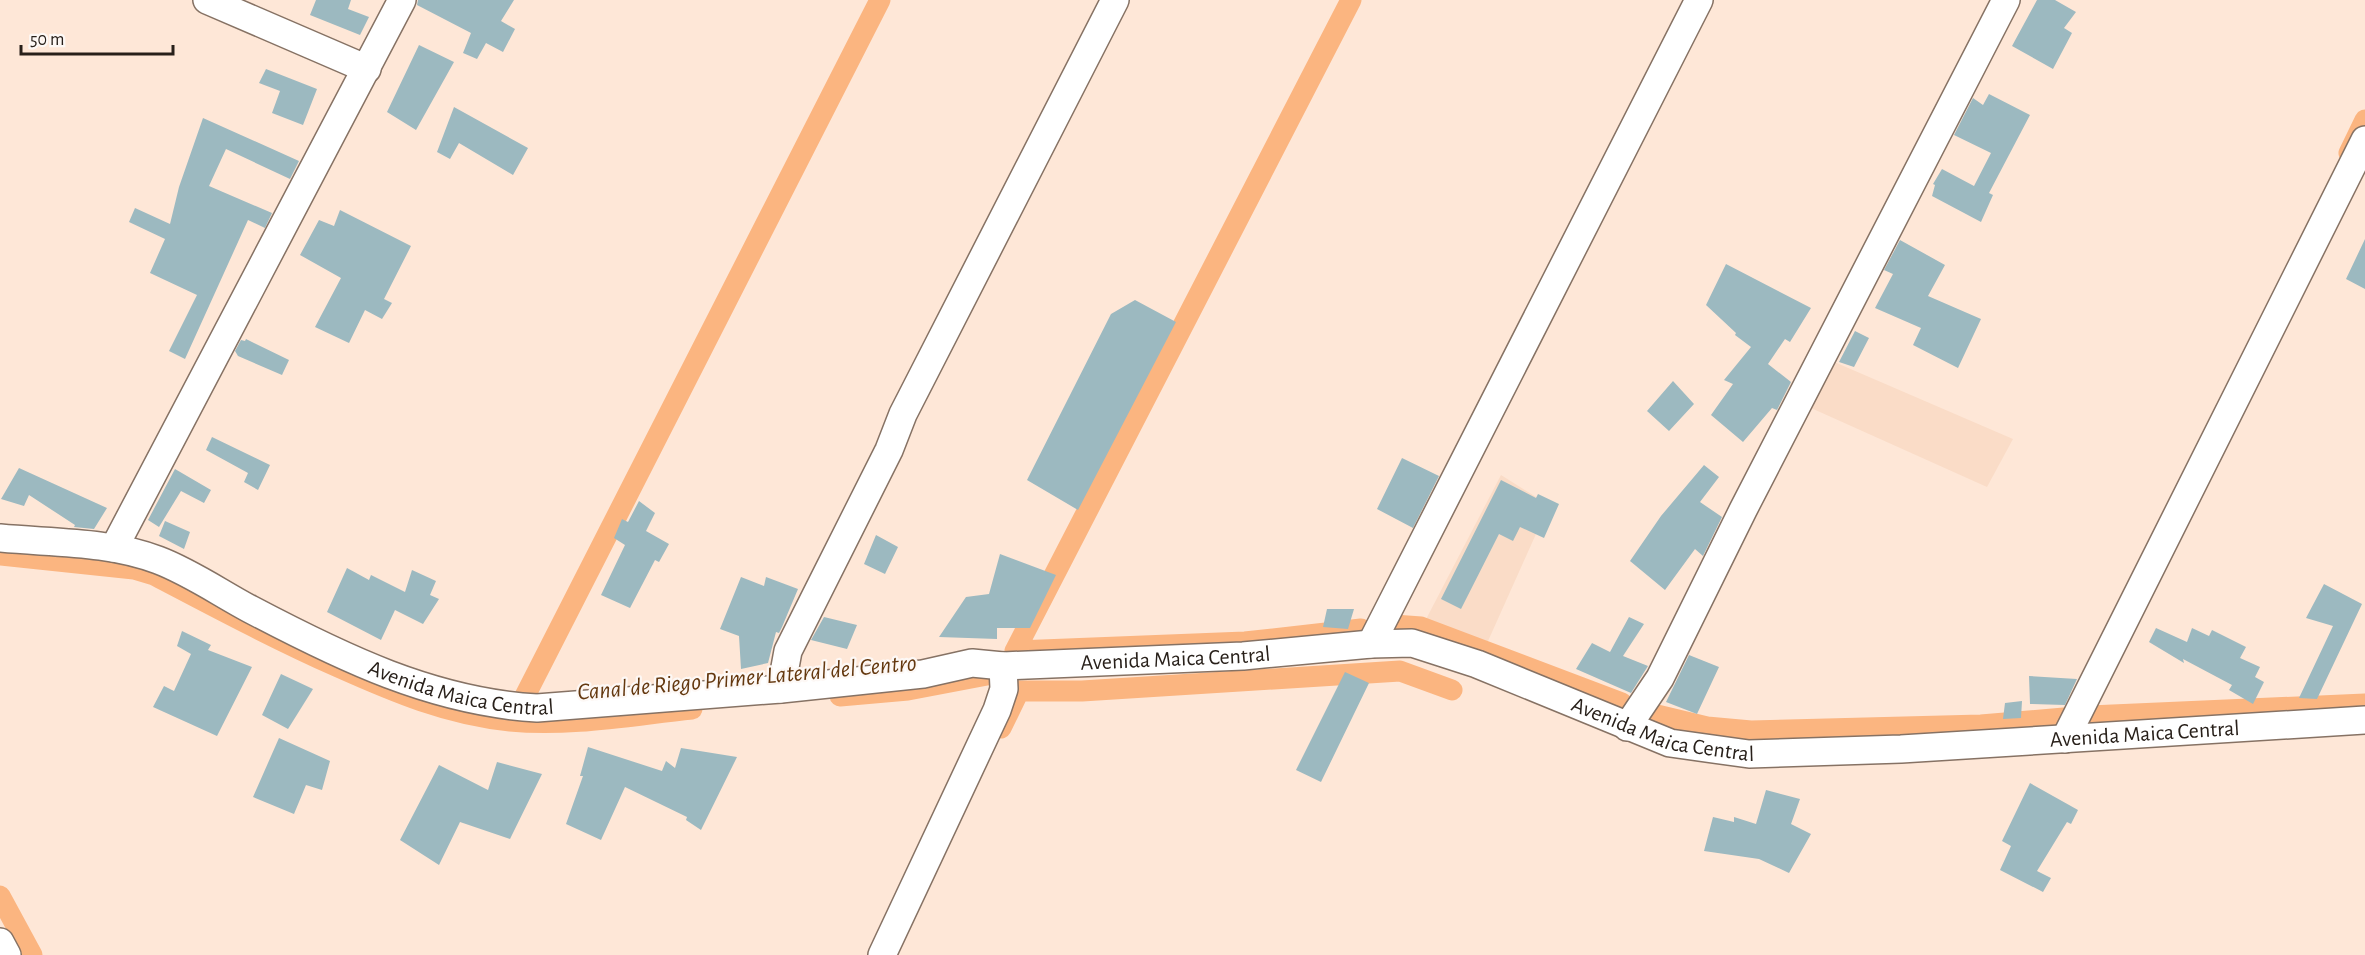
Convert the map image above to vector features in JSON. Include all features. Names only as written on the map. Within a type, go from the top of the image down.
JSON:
[{"type":"street","points":[[207,0],[367,69]]},
{"type":"street","points":[[114,548],[402,0]]},
{"type":"street","points":[[781,689],[788,651],[889,450],[903,414],[1115,0]]},
{"type":"street","points":[[1371,644],[1699,0]]},
{"type":"street","points":[[1627,727],[1660,678],[2006,0]]},
{"type":"street","points":[[2065,739],[2365,140]]},
{"type":"street","name":"Avenida Maica Central","points":[[0,537],[114,548],[158,560],[314,643],[388,676],[464,698],[505,706],[537,708],[781,689],[923,674],[972,663],[1003,666],[1244,656],[1371,644],[1412,643],[1442,651],[1627,727],[1670,742],[1749,754],[1901,749],[2365,720]]},
{"type":"street","points":[[882,955],[997,710],[1004,689],[1003,666]]},
{"type":"street","points":[[0,942],[7,955]]},
{"type":"shaded area","points":[[1832,361],[2013,439],[1987,487],[1811,408]]},
{"type":"shaded area","points":[[1501,475],[1549,505],[1484,650],[1422,627]]},
{"type":"building","points":[[316,0],[351,0],[348,9],[369,17],[360,35],[310,15]]},
{"type":"building","points":[[418,0],[514,0],[501,21],[515,29],[503,52],[486,43],[477,59],[463,53],[471,33],[417,5]]},
{"type":"building","points":[[2037,0],[2055,0],[2076,12],[2064,28],[2072,33],[2053,69],[2012,46]]},
{"type":"building","points":[[419,45],[454,62],[416,130],[387,112]]},
{"type":"building","points":[[266,69],[317,89],[303,125],[272,113],[280,91],[259,83]]},
{"type":"building","points":[[1989,94],[2030,115],[1989,193],[1993,195],[1981,222],[1932,196],[1935,185],[1933,184],[1942,169],[1974,186],[1991,153],[1954,135],[1973,98],[1983,105]]},
{"type":"building","points":[[454,107],[528,148],[513,175],[459,143],[450,159],[437,152]]},
{"type":"building","points":[[203,118],[299,161],[290,179],[226,149],[209,186],[272,213],[265,228],[248,220],[185,359],[169,351],[197,295],[150,273],[165,239],[129,222],[135,208],[170,224],[179,187]]},
{"type":"building","points":[[340,210],[411,246],[384,299],[392,303],[382,319],[365,310],[349,343],[315,327],[341,278],[300,255],[319,220],[334,226]]},
{"type":"building","points":[[2365,239],[2365,289],[2346,279]]},
{"type":"building","points":[[1900,240],[1945,265],[1928,296],[1981,319],[1958,368],[1913,345],[1921,328],[1875,308],[1893,274],[1884,270]]},
{"type":"building","points":[[1726,264],[1811,308],[1790,342],[1785,339],[1768,364],[1791,382],[1777,410],[1772,408],[1743,442],[1711,415],[1733,384],[1724,380],[1751,347],[1735,335],[1736,333],[1706,305]]},
{"type":"building","points":[[1135,300],[1176,322],[1078,510],[1027,480],[1111,314]]},
{"type":"building","points":[[1855,331],[1869,338],[1854,367],[1839,362]]},
{"type":"building","points":[[246,339],[289,360],[282,375],[238,356],[235,351],[241,340]]},
{"type":"building","points":[[1673,381],[1694,404],[1669,431],[1647,411]]},
{"type":"building","points":[[212,437],[270,465],[258,490],[244,482],[248,473],[206,450]]},
{"type":"building","points":[[1402,458],[1439,476],[1413,528],[1377,509]]},
{"type":"building","points":[[1704,465],[1719,477],[1700,502],[1722,517],[1703,556],[1695,549],[1665,590],[1630,561],[1661,516]]},
{"type":"building","points":[[19,468],[107,508],[94,529],[74,527],[75,525],[29,495],[24,506],[1,499]]},
{"type":"building","points":[[175,469],[211,490],[204,503],[181,491],[159,527],[148,520]]},
{"type":"building","points":[[1501,480],[1536,498],[1538,494],[1559,504],[1544,538],[1520,527],[1513,541],[1499,534],[1461,609],[1441,599]]},
{"type":"building","points":[[639,501],[655,513],[646,531],[669,544],[659,562],[655,560],[630,608],[601,595],[625,545],[614,538],[622,519],[628,522]]},
{"type":"building","points":[[165,521],[190,532],[184,549],[159,536]]},
{"type":"building","points":[[876,535],[898,547],[885,574],[864,564]]},
{"type":"building","points":[[1000,554],[1056,575],[1030,628],[997,628],[997,639],[939,637],[966,597],[989,594]]},
{"type":"building","points":[[347,568],[369,580],[371,575],[405,592],[412,570],[436,581],[430,595],[439,599],[423,624],[395,610],[381,640],[327,612]]},
{"type":"building","points":[[741,577],[764,586],[766,577],[798,589],[779,633],[776,632],[768,663],[741,669],[739,636],[720,629]]},
{"type":"building","points":[[2324,584],[2362,604],[2317,699],[2299,698],[2333,626],[2306,618]]},
{"type":"building","points":[[1327,609],[1354,609],[1348,629],[1323,627]]},
{"type":"building","points":[[824,617],[857,625],[847,649],[811,640]]},
{"type":"building","points":[[1629,617],[1644,624],[1623,656],[1648,666],[1631,693],[1576,669],[1592,643],[1610,652]]},
{"type":"building","points":[[2156,628],[2187,642],[2192,628],[2209,636],[2212,630],[2246,647],[2240,658],[2260,667],[2255,677],[2264,682],[2253,704],[2229,690],[2232,685],[2183,659],[2184,663],[2149,642]]},
{"type":"building","points":[[182,631],[211,645],[208,650],[252,667],[217,736],[153,707],[164,686],[174,691],[191,654],[177,646]]},
{"type":"building","points":[[1689,655],[1719,667],[1697,714],[1666,702]]},
{"type":"building","points":[[1345,672],[1369,683],[1321,782],[1296,770]]},
{"type":"building","points":[[281,674],[313,689],[288,729],[262,715]]},
{"type":"building","points":[[2029,676],[2077,679],[2065,705],[2030,704]]},
{"type":"building","points":[[2022,701],[2021,718],[2003,719],[2005,703]]},
{"type":"building","points":[[279,738],[330,761],[322,790],[306,785],[294,814],[253,797]]},
{"type":"building","points":[[588,747],[662,771],[666,761],[675,768],[681,748],[737,757],[701,830],[686,820],[687,817],[625,787],[601,840],[566,824],[583,776],[580,776]]},
{"type":"building","points":[[497,762],[542,774],[510,839],[460,822],[439,865],[400,840],[439,765],[488,790]]},
{"type":"building","points":[[2030,783],[2078,810],[2071,824],[2067,822],[2037,871],[2051,878],[2043,892],[2000,870],[2011,846],[2002,841]]},
{"type":"building","points":[[1766,790],[1800,799],[1791,824],[1811,834],[1789,873],[1759,859],[1704,851],[1713,817],[1734,822],[1734,817],[1756,824]]},
{"type":"waterway","points":[[524,698],[880,0]]},
{"type":"waterway","points":[[1015,651],[1351,0]]},
{"type":"waterway","points":[[2349,153],[2365,120]]},
{"type":"waterway","name":"Canal de Riego Primer Lateral del Centro","points":[[0,555],[134,569],[154,575],[338,667],[422,701],[465,714],[510,721],[555,722],[601,720],[692,709]]},
{"type":"waterway","points":[[1394,625],[1421,627],[1622,703]]},
{"type":"waterway","points":[[1015,651],[1245,642],[1361,629]]},
{"type":"waterway","points":[[1001,728],[1019,691],[1082,691],[1400,671],[1452,690]]},
{"type":"waterway","name":"Canal de Riego Primer Lateral del Centro","points":[[840,696],[908,690],[987,675]]},
{"type":"waterway","points":[[2090,716],[2365,704]]},
{"type":"waterway","points":[[1657,715],[1707,727],[1751,731],[1981,725],[2064,718]]},
{"type":"waterway","name":"Canal de Riego Primer Lateral del Centro","points":[[0,896],[32,955]]}]
